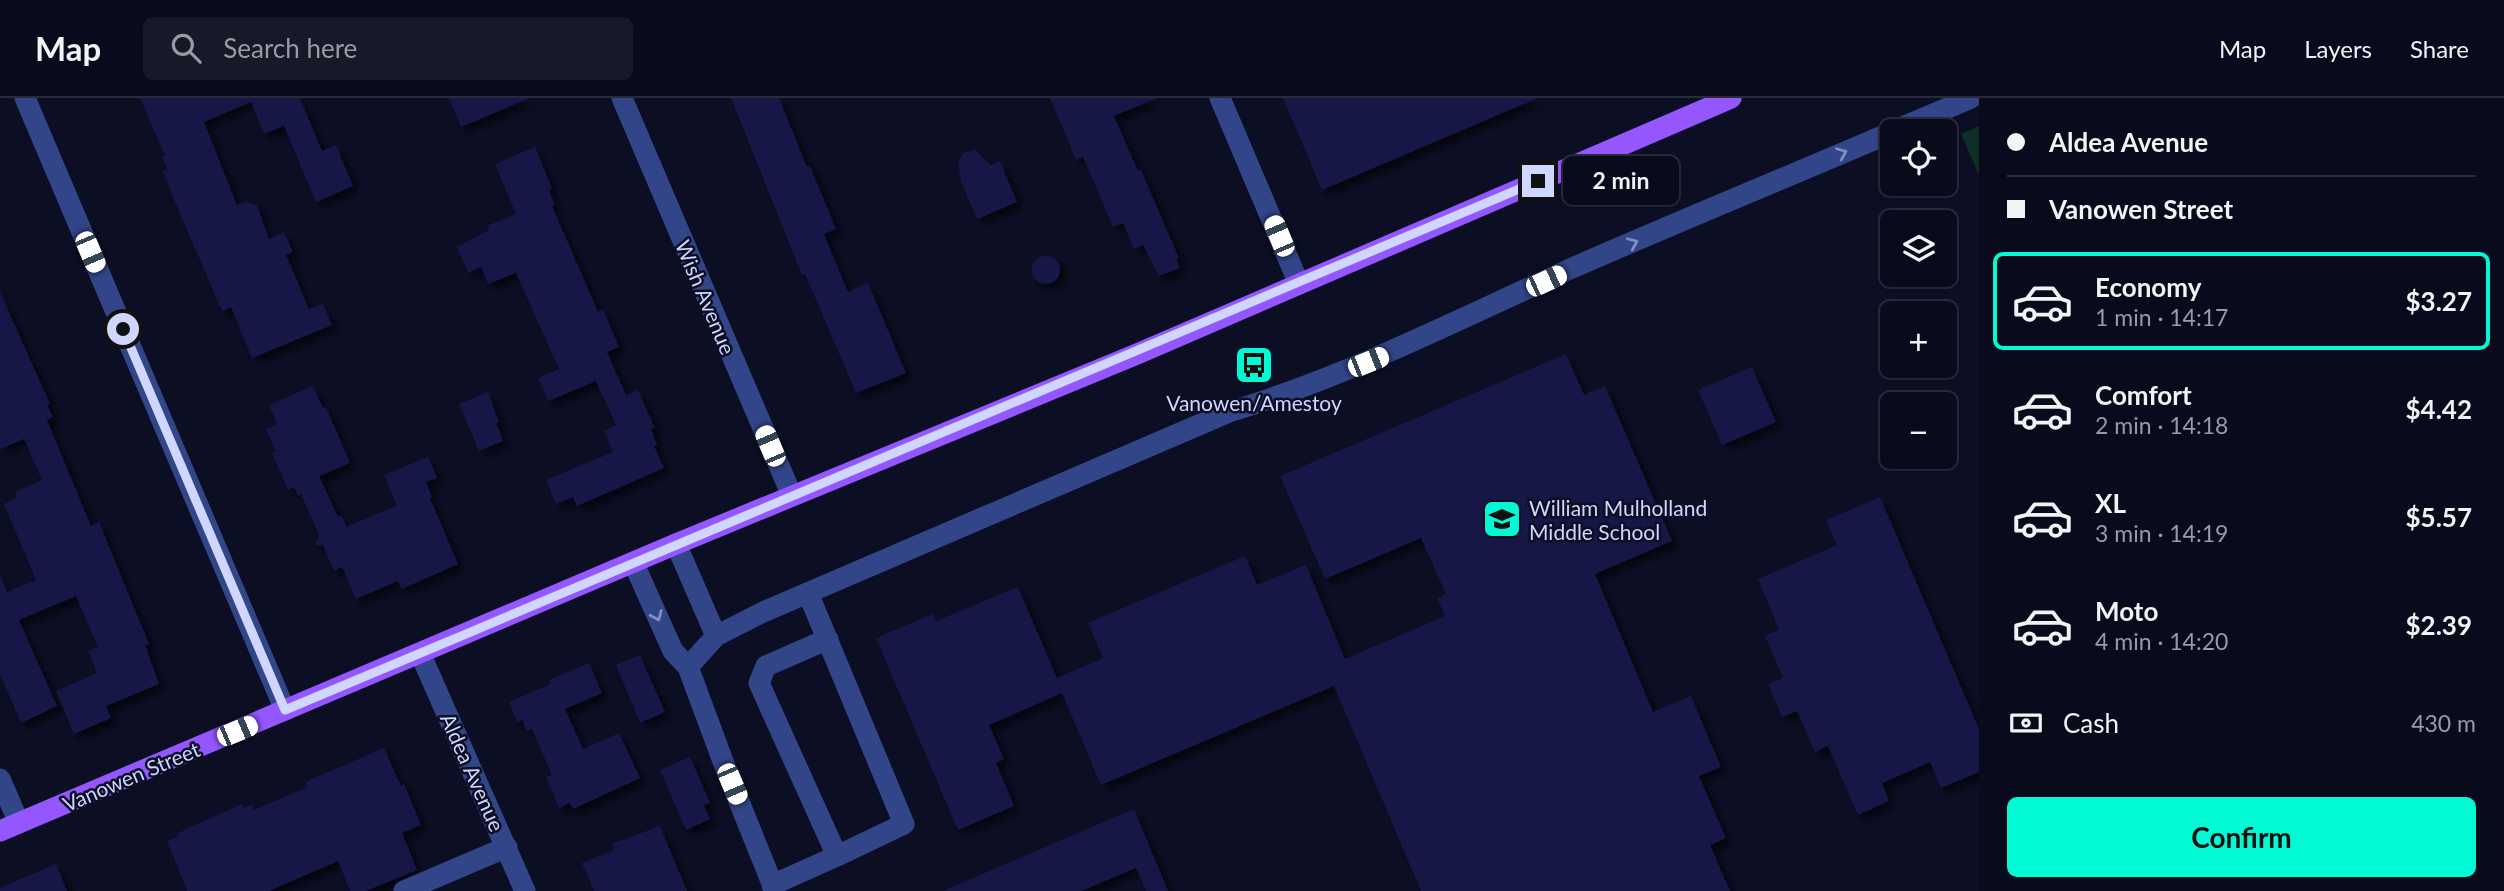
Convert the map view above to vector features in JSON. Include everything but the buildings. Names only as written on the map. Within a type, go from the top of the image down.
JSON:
[{"type":"main road","name":"Vanowen Street","points":[[9,827],[1299,284],[1731,98]]},
{"type":"street","points":[[25,98],[285,710]]},
{"type":"street","name":"Wish Avenue","points":[[622,98],[792,496]]},
{"type":"street","points":[[1220,98],[1299,284]]},
{"type":"street","points":[[1922,119],[1971,98]]},
{"type":"street","points":[[688,667],[716,636],[763,612],[1229,412],[1301,389],[1402,348],[1570,270],[1880,137]]},
{"type":"street","points":[[676,544],[716,636]]},
{"type":"street","points":[[634,562],[673,650],[688,667],[774,888],[904,824],[808,593]]},
{"type":"street","points":[[828,639],[766,666],[759,682],[837,856]]},
{"type":"street","name":"Aldea Avenue","points":[[420,653],[525,891]]},
{"type":"street","points":[[0,779],[9,827]]},
{"type":"street","points":[[404,891],[507,847]]},
{"type":"green space","points":[[1979,126],[1979,175],[1961,134]]},
{"type":"place","name":"Vanowen/Amestoy","points":[[1254,365]]},
{"type":"place","name":"William Mulholland Middle School","points":[[1502,519]]},
{"type":"route","points":[[123,329],[285,710],[676,544],[1136,354],[1538,181]]}]
